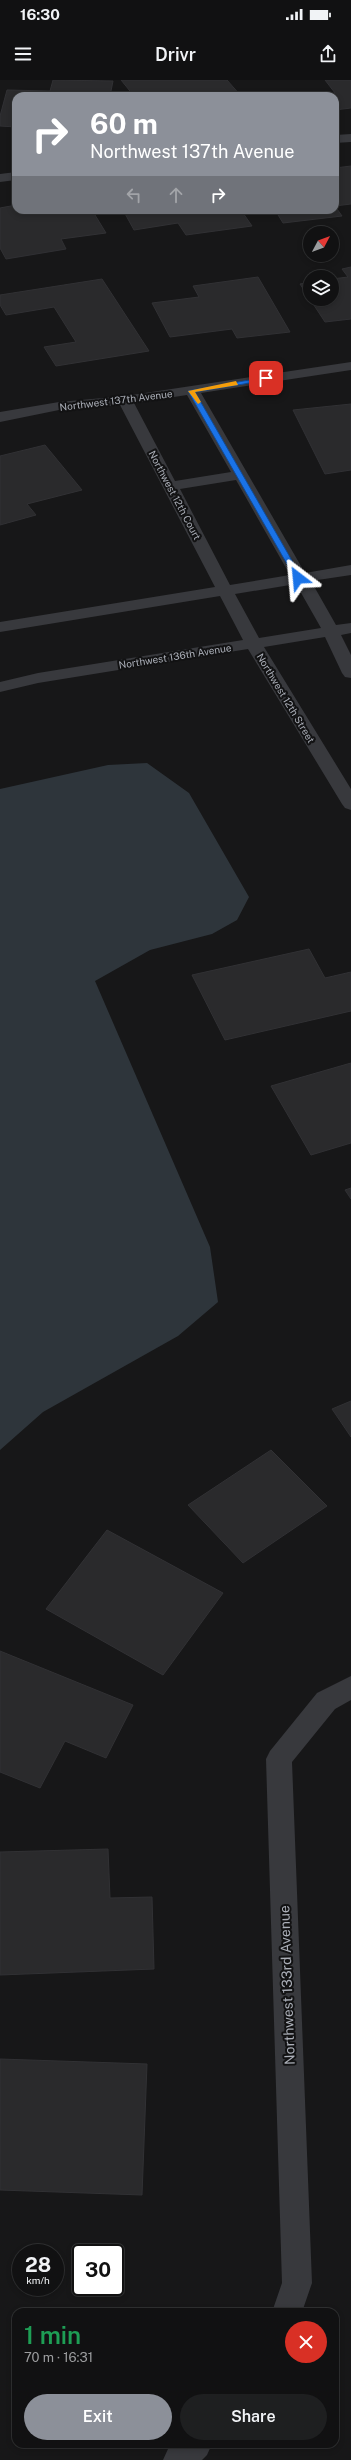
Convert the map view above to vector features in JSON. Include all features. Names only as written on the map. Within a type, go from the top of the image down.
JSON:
[{"type":"street","points":[[339,139],[351,138]]},
{"type":"street","points":[[0,178],[12,176]]},
{"type":"street","name":"Northwest 137th Avenue","points":[[0,417],[59,406],[125,400],[192,391],[351,366]]},
{"type":"street","points":[[192,391],[298,578],[331,632],[351,673]]},
{"type":"street","name":"Northwest 12th Court","points":[[125,400],[225,590]]},
{"type":"street","points":[[170,486],[240,475]]},
{"type":"street","points":[[0,627],[351,570]]},
{"type":"street","name":"Northwest 12th Street","points":[[225,590],[253,643],[351,804]]},
{"type":"street","name":"Northwest 136th Avenue","points":[[0,687],[38,678],[351,628]]},
{"type":"street","name":"Northwest 133rd Avenue","points":[[288,2308],[297,2283],[279,1760],[326,1701],[351,1687]]},
{"type":"street","points":[[179,2460],[192,2448]]},
{"type":"shaded area","points":[[147,763],[189,793],[249,897],[237,920],[212,934],[150,950],[95,981],[210,1247],[218,1302],[178,1336],[43,1412],[0,1450],[0,789],[108,765]]},
{"type":"building","points":[[53,80],[113,81],[111,92],[12,92],[12,127],[0,126],[0,116],[7,90],[50,91]]},
{"type":"building","points":[[121,80],[227,80],[238,92],[131,92]]},
{"type":"building","points":[[325,80],[351,80],[351,108],[339,110],[339,92],[334,92]]},
{"type":"building","points":[[351,166],[351,204],[339,206],[339,168]]},
{"type":"building","points":[[12,206],[12,214],[94,214],[106,233],[61,239],[66,249],[6,259],[0,248],[0,208]]},
{"type":"building","points":[[339,212],[342,216],[283,223],[277,214],[339,214]]},
{"type":"building","points":[[125,214],[244,214],[252,226],[186,235],[178,223],[134,230]]},
{"type":"building","points":[[351,267],[351,319],[325,322],[314,306],[339,306],[339,278],[348,277],[342,269]]},
{"type":"building","points":[[258,277],[290,332],[237,338],[232,329],[170,337],[152,303],[199,297],[193,286]]},
{"type":"building","points":[[102,279],[149,351],[56,366],[44,347],[76,342],[54,307],[6,315],[0,305],[0,295]]},
{"type":"building","points":[[351,404],[351,470],[325,474],[293,410]]},
{"type":"building","points":[[45,445],[82,490],[27,504],[36,515],[0,525],[0,456]]},
{"type":"building","points":[[309,949],[325,978],[351,972],[351,1011],[225,1040],[192,975]]},
{"type":"building","points":[[351,1063],[351,1143],[311,1155],[271,1086]]},
{"type":"building","points":[[351,1188],[351,1199],[345,1190]]},
{"type":"building","points":[[351,1401],[351,1437],[332,1409]]},
{"type":"building","points":[[271,1450],[327,1506],[243,1563],[188,1505]]},
{"type":"building","points":[[107,1530],[223,1593],[163,1675],[46,1609]]},
{"type":"building","points":[[0,1651],[133,1705],[106,1758],[65,1741],[40,1788],[0,1772]]},
{"type":"building","points":[[108,1849],[110,1898],[152,1897],[154,1969],[0,1975],[0,1852]]},
{"type":"building","points":[[0,2059],[147,2064],[142,2195],[0,2190]]},
{"type":"slow traffic","points":[[198,402],[192,391],[236,383]]},
{"type":"route","points":[[266,378],[192,391],[298,578]]}]
